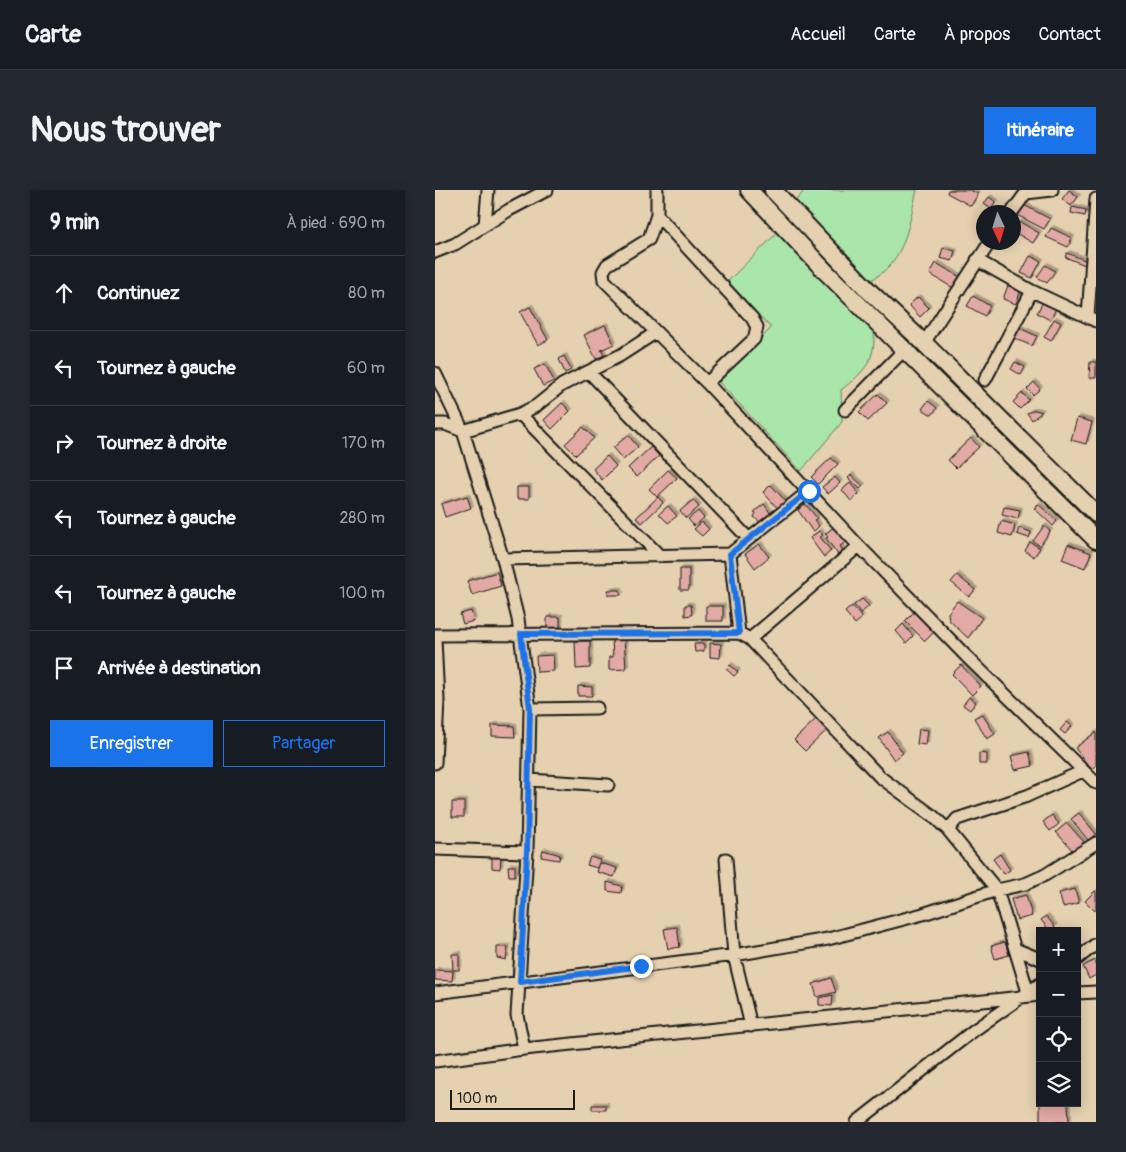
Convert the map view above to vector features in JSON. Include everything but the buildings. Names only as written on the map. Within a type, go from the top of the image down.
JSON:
[{"type":"highway","points":[[749,190],[826,272],[1096,540]]},
{"type":"highway","points":[[773,190],[869,291],[1096,514]]},
{"type":"street","points":[[485,225],[488,190]]},
{"type":"street","points":[[435,252],[455,244],[547,190]]},
{"type":"street","points":[[657,190],[657,215],[647,241],[615,258],[607,265],[603,272],[605,280],[655,333],[707,383],[859,546],[1096,783]]},
{"type":"street","points":[[1017,205],[1027,192],[1052,190]]},
{"type":"street","points":[[977,260],[1032,290],[1092,319],[1096,199]]},
{"type":"street","points":[[657,215],[752,318],[757,327],[754,339],[707,383]]},
{"type":"street","points":[[924,343],[984,250]]},
{"type":"street","points":[[985,380],[1032,290]]},
{"type":"street","points":[[435,424],[445,424],[463,431],[519,414],[541,402],[562,385],[589,372],[655,333]]},
{"type":"street","points":[[845,410],[905,349]]},
{"type":"street","points":[[589,372],[749,539]]},
{"type":"street","points":[[435,373],[463,431],[503,559],[521,634],[530,709],[527,852],[517,1015],[524,1049]]},
{"type":"street","points":[[519,414],[660,556]]},
{"type":"street","points":[[503,559],[730,554],[809,491]]},
{"type":"street","points":[[750,639],[859,546]]},
{"type":"street","points":[[730,554],[739,633]]},
{"type":"street","points":[[435,635],[739,633],[750,639],[880,777],[933,816],[948,830],[997,890],[1015,949],[1025,994]]},
{"type":"street","points":[[435,639],[438,700],[435,763]]},
{"type":"street","points":[[530,709],[597,708]]},
{"type":"street","points":[[948,830],[957,819],[1027,796],[1083,771]]},
{"type":"street","points":[[529,780],[608,785]]},
{"type":"street","points":[[435,993],[734,955],[854,933],[997,890],[1025,884],[1045,875],[1096,843]]},
{"type":"street","points":[[435,849],[527,852]]},
{"type":"street","points":[[726,859],[734,955],[751,1026]]},
{"type":"street","points":[[1081,955],[1096,944]]},
{"type":"street","points":[[1015,949],[1036,957]]},
{"type":"street","points":[[857,1122],[973,1031],[1036,987]]},
{"type":"street","points":[[1081,993],[1096,992]]},
{"type":"street","points":[[435,1061],[524,1049],[751,1026],[1025,994],[1036,995]]},
{"type":"green space","points":[[805,190],[917,190],[902,246],[887,268],[876,277],[861,285],[786,211]]},
{"type":"green space","points":[[778,232],[874,328],[871,357],[863,371],[841,390],[842,422],[801,471],[719,382],[771,328],[728,281]]},
{"type":"route","points":[[641,966],[520,982],[527,852],[530,709],[521,634],[739,633],[730,554],[809,491]]}]
